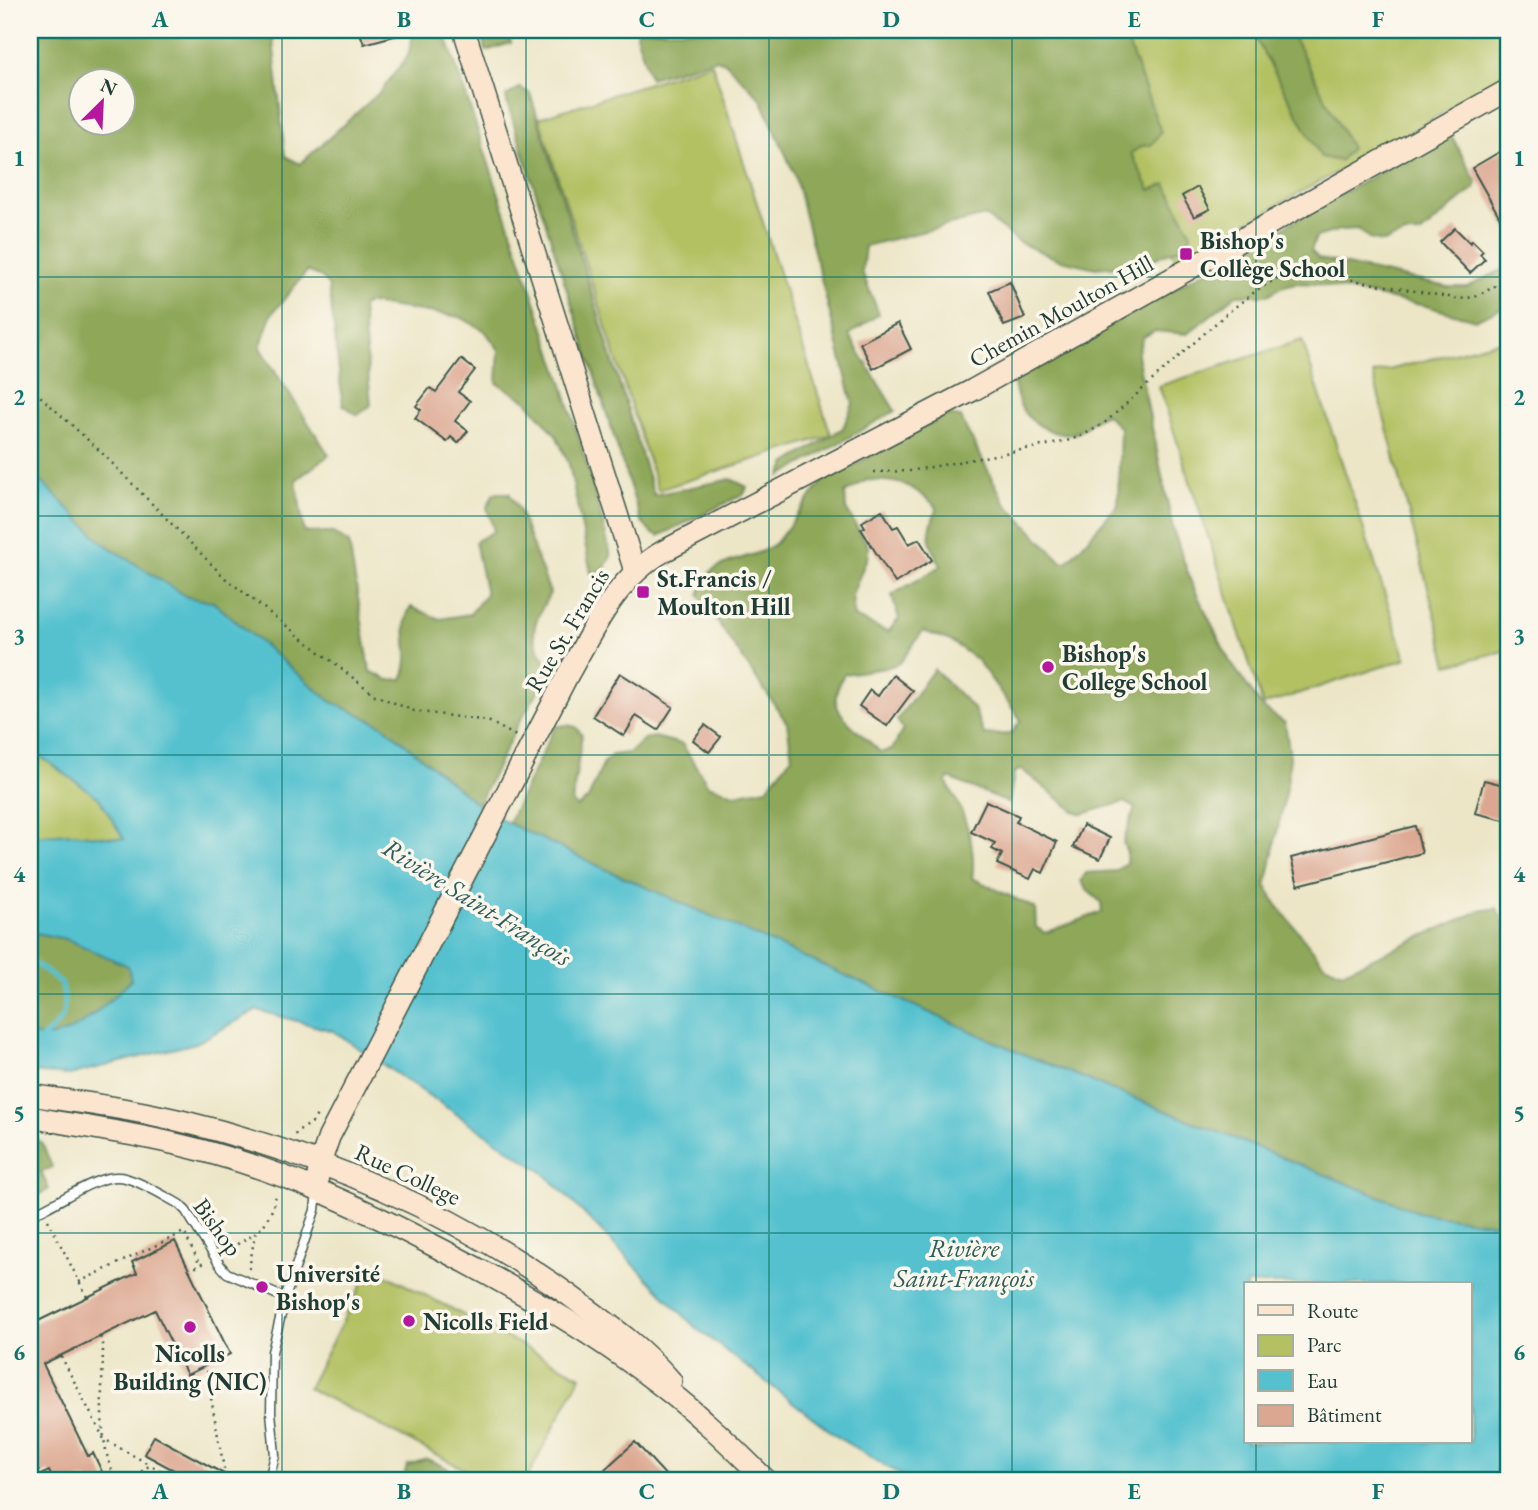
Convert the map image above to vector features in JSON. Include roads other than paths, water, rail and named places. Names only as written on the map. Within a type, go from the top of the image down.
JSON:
[{"type":"street","name":"Rue St. Francis","points":[[316,1189],[320,1163],[329,1136],[506,791],[583,647],[620,588],[635,571],[464,30]]},
{"type":"street","name":"Chemin Moulton Hill","points":[[635,571],[647,560],[985,384],[1508,90]]},
{"type":"street","name":"Rue College","points":[[30,1095],[178,1120],[216,1130],[358,1178],[460,1227],[542,1276],[624,1336],[656,1364],[704,1420],[766,1480]]},
{"type":"street","name":"Rue College","points":[[30,1117],[169,1142],[238,1161],[316,1189],[430,1243],[540,1305],[646,1374],[704,1420]]},
{"type":"lane","name":"Bishop","points":[[30,1215],[43,1211],[104,1177],[125,1178],[179,1204],[227,1273],[285,1298]]},
{"type":"lane","points":[[269,1480],[275,1455],[271,1412],[272,1352],[285,1298],[315,1210],[316,1189]]},
{"type":"water","name":"Rivière Saint-François","points":[[30,470],[103,543],[187,597],[213,602],[330,701],[384,726],[478,805],[508,823],[605,869],[1023,1054],[1421,1213],[1508,1226],[1508,1480],[909,1480],[842,1440],[695,1327],[544,1173],[333,1031],[257,1010],[196,1043],[69,1075],[30,1072],[30,1034],[44,1037],[59,1035],[72,1029],[98,1011],[131,980],[128,966],[66,939],[30,932],[30,836],[72,833],[124,839],[99,798],[30,749]]},
{"type":"waterway","points":[[30,963],[39,966],[62,984],[64,1009],[60,1021],[42,1038]]},
{"type":"place","name":"Bishop's Collège School","points":[[1186,254]]},
{"type":"place","name":"St.Francis / Moulton Hill","points":[[643,592]]},
{"type":"place","name":"Bishop's College School","points":[[1048,667]]},
{"type":"place","name":"Université Bishop's","points":[[262,1287]]},
{"type":"place","name":"Nicolls Field","points":[[409,1321]]},
{"type":"place","name":"Nicolls Building (NIC)","points":[[190,1327]]}]
